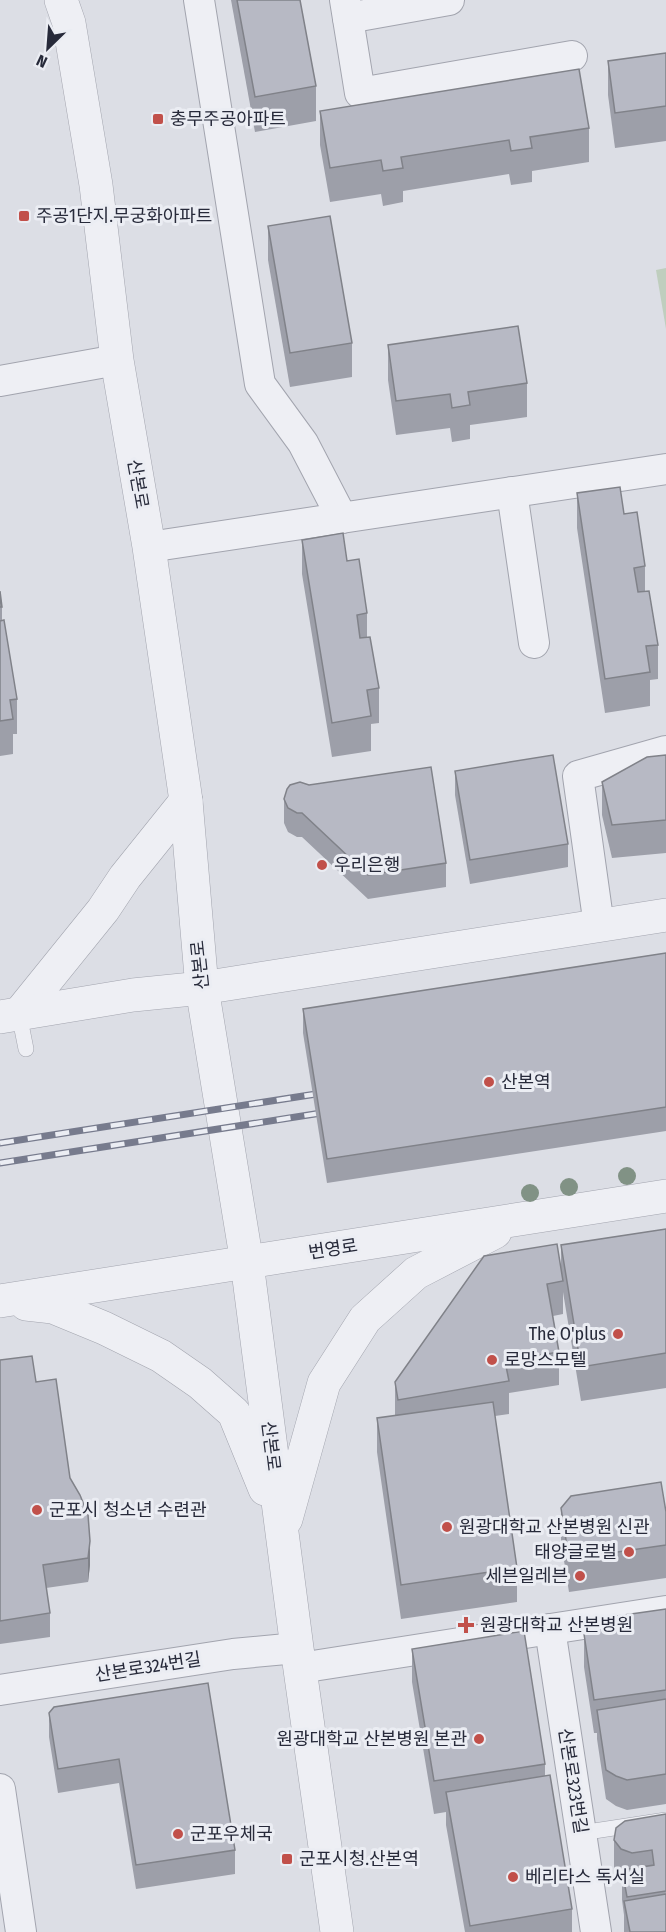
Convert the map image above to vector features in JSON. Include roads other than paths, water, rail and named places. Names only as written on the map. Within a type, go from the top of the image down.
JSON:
[{"type":"street","name":"산본로","points":[[61,0],[69,23],[96,185],[117,360],[149,547],[186,801],[202,988],[247,1263],[334,1926]]},
{"type":"street","points":[[199,0],[260,384],[303,443],[342,518]]},
{"type":"street","points":[[449,0],[346,9],[360,93],[572,56]]},
{"type":"street","points":[[0,381],[117,360]]},
{"type":"street","points":[[149,547],[666,469]]},
{"type":"street","points":[[512,492],[534,643]]},
{"type":"street","points":[[599,926],[578,776],[666,751]]},
{"type":"street","points":[[10,1016],[103,910],[125,877],[186,801]]},
{"type":"street","points":[[10,1016],[133,995],[202,988],[666,915]]},
{"type":"street","name":"번영로","points":[[1,1301],[666,1196]]},
{"type":"street","points":[[282,1532],[324,1383],[365,1319],[416,1273],[519,1219]]},
{"type":"street","points":[[1,1301],[53,1307],[104,1328],[161,1356],[200,1383],[234,1413],[282,1532]]},
{"type":"street","points":[[298,1658],[550,1629],[666,1611]]},
{"type":"street","name":"산본로323번길","points":[[550,1629],[596,1932]]},
{"type":"street","name":"산본로324번길","points":[[0,1690],[233,1654],[298,1658]]},
{"type":"street","points":[[0,1789],[21,1932]]},
{"type":"lane","points":[[10,1016],[26,1049]]},
{"type":"lane","points":[[581,1833],[666,1820]]},
{"type":"railway","points":[[0,1143],[329,1092]]},
{"type":"railway","points":[[0,1163],[334,1111]]},
{"type":"place","name":"충무주공아파트","points":[[158,119]]},
{"type":"place","name":"주공1단지.무궁화아파트","points":[[24,216]]},
{"type":"place","name":"우리은행","points":[[322,865]]},
{"type":"place","name":"산본역","points":[[489,1082]]},
{"type":"place","name":"The O'plus","points":[[618,1334]]},
{"type":"place","name":"로망스모텔","points":[[492,1360]]},
{"type":"place","name":"군포시 청소년 수련관","points":[[37,1510]]},
{"type":"place","name":"원광대학교 산본병원 신관","points":[[447,1527]]},
{"type":"place","name":"태양글로벌","points":[[629,1552]]},
{"type":"place","name":"세븐일레븐","points":[[580,1576]]},
{"type":"place","name":"원광대학교 산본병원","points":[[466,1625]]},
{"type":"place","name":"원광대학교 산본병원 본관","points":[[479,1739]]},
{"type":"place","name":"군포우체국","points":[[178,1834]]},
{"type":"place","name":"군포시청.산본역","points":[[287,1859]]},
{"type":"place","name":"베리타스 독서실","points":[[513,1877]]}]
